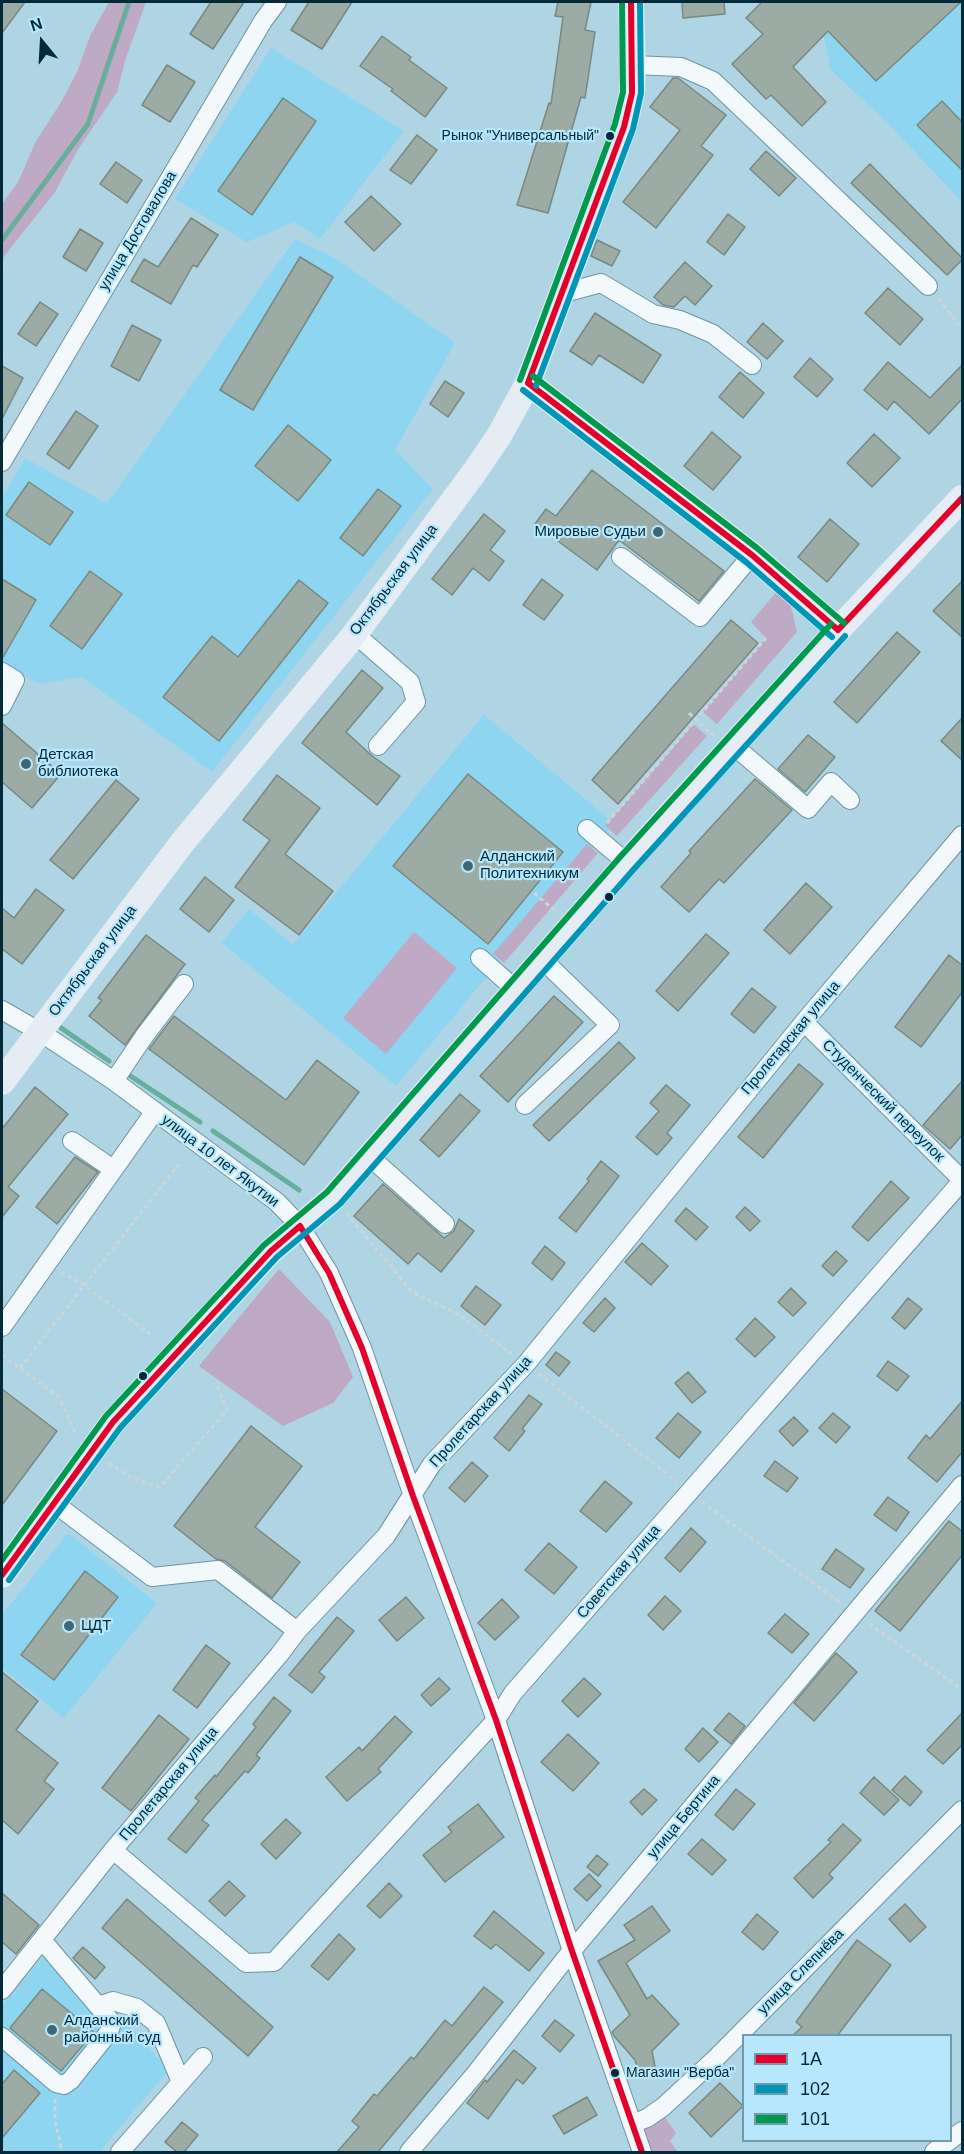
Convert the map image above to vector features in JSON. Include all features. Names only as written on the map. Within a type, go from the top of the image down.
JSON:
[{"type":"main road","name":"Октябрьская улица","points":[[2,1082],[182,843],[355,634],[499,436],[528,383],[624,127],[632,93],[631,2]]},
{"type":"main road","points":[[528,383],[752,555],[838,630]]},
{"type":"main road","points":[[2,1575],[113,1422],[271,1251],[333,1198],[571,925],[838,630],[963,498]]},
{"type":"street","name":"улица Достовалова","points":[[2,459],[263,21],[278,2]]},
{"type":"street","points":[[633,65],[681,67],[713,81],[928,286]]},
{"type":"street","points":[[560,294],[601,283],[653,315],[680,320],[713,334],[752,365]]},
{"type":"street","points":[[621,557],[700,617],[752,555]]},
{"type":"street","points":[[355,634],[410,682],[416,702],[378,746]]},
{"type":"street","points":[[2,672],[15,680],[2,706]]},
{"type":"street","points":[[732,748],[808,809],[831,782],[850,800]]},
{"type":"street","points":[[591,832],[627,863]]},
{"type":"street","name":"Пролетарская улица","points":[[3,1983],[42,1940],[66,1895],[112,1850],[297,1631],[386,1536],[432,1464],[526,1364],[804,1022],[963,835]]},
{"type":"street","points":[[480,958],[515,989]]},
{"type":"street","points":[[525,1105],[610,1025],[542,959]]},
{"type":"street","points":[[114,1082],[184,984]]},
{"type":"street","name":"улица 10 лет Якутии","points":[[2,1011],[40,1032],[114,1082],[277,1202],[300,1226],[330,1273],[362,1348],[413,1496],[496,1720],[640,2152]]},
{"type":"street","name":"Студенческий переулок","points":[[804,1022],[963,1180]]},
{"type":"street","points":[[2,1326],[155,1111]]},
{"type":"street","points":[[72,1141],[113,1169]]},
{"type":"street","points":[[370,1157],[445,1224]]},
{"type":"street","name":"Советская улица","points":[[112,1850],[246,1963],[274,1962],[496,1720],[513,1693],[963,1180]]},
{"type":"street","name":"улица Бертина","points":[[409,2152],[476,2073],[572,1951],[963,1485]]},
{"type":"street","points":[[54,1503],[152,1577],[218,1570],[297,1631]]},
{"type":"street","name":"улица Слепнёва","points":[[632,2124],[647,2118],[663,2107],[716,2058],[963,1810]]},
{"type":"street","points":[[2,2037],[56,2083],[63,2085],[71,2080],[109,2032],[111,2026],[109,2019],[42,1940]]},
{"type":"street","points":[[98,2006],[113,2001],[137,2008],[156,2023],[181,2082]]},
{"type":"street","points":[[120,2152],[203,2057]]},
{"type":"street","points":[[934,2152],[948,2142]]},
{"type":"path","points":[[928,286],[963,328]]},
{"type":"path","points":[[591,832],[697,719],[766,638]]},
{"type":"path","points":[[689,713],[732,748]]},
{"type":"path","points":[[534,893],[571,925]]},
{"type":"path","points":[[20,1368],[179,1164]]},
{"type":"path","points":[[333,1198],[412,1292],[458,1314],[526,1364],[689,1492],[854,1613],[963,1689]]},
{"type":"path","points":[[46,1263],[84,1285],[153,1336]]},
{"type":"path","points":[[2,1354],[59,1397],[75,1432]]},
{"type":"path","points":[[92,1452],[134,1479],[160,1487],[227,1410],[216,1383]]},
{"type":"path","points":[[56,2083],[55,2121],[62,2152]]},
{"type":"shaded area","points":[[109,2],[146,2],[126,58],[117,92],[77,151],[55,192],[2,259],[2,204],[18,182],[36,141],[60,104],[78,70],[90,36]]},
{"type":"shaded area","points":[[787,2],[962,2],[962,202],[887,122],[831,70],[823,33]]},
{"type":"shaded area","points":[[271,48],[404,131],[320,239],[294,222],[247,242],[175,199]]},
{"type":"shaded area","points":[[295,239],[335,258],[455,343],[395,450],[433,489],[212,772],[82,677],[39,684],[2,663],[2,499],[25,458],[107,504]]},
{"type":"shaded area","points":[[778,590],[791,607],[797,632],[717,724],[703,712],[766,638],[751,622]]},
{"type":"shaded area","name":"Алданский Политехникум","points":[[484,715],[614,823],[396,1086],[222,943],[249,909],[293,945]]},
{"type":"shaded area","points":[[693,724],[707,736],[617,836],[605,826]]},
{"type":"shaded area","points":[[587,844],[598,853],[504,963],[493,954]]},
{"type":"shaded area","points":[[414,932],[457,968],[386,1054],[343,1018]]},
{"type":"shaded area","points":[[279,1269],[330,1322],[353,1377],[333,1403],[283,1426],[199,1366]]},
{"type":"shaded area","points":[[68,1533],[157,1603],[64,1718],[2,1668],[2,1615]]},
{"type":"shaded area","points":[[54,1944],[169,2070],[99,2152],[2,2152],[2,2006]]},
{"type":"shaded area","points":[[660,2110],[676,2133],[670,2141],[678,2152],[649,2152],[640,2133]]},
{"type":"building","points":[[2,2],[25,2],[2,33]]},
{"type":"building","points":[[211,2],[244,2],[213,49],[190,34]]},
{"type":"building","points":[[309,2],[352,2],[322,49],[291,30]]},
{"type":"building","points":[[558,2],[591,2],[585,30],[595,32],[585,98],[581,97],[548,213],[517,205],[549,103],[551,104],[563,17],[555,16]]},
{"type":"building","points":[[682,2],[724,2],[725,14],[683,18]]},
{"type":"building","points":[[762,2],[961,2],[876,81],[828,31],[793,67],[826,102],[802,126],[771,95],[766,99],[732,64],[763,34],[746,18]]},
{"type":"building","points":[[382,36],[411,57],[409,60],[447,88],[425,117],[391,91],[393,89],[360,66]]},
{"type":"building","points":[[167,65],[195,82],[170,122],[142,105]]},
{"type":"building","points":[[673,78],[678,78],[726,115],[701,146],[713,155],[656,228],[623,202],[680,130],[650,107]]},
{"type":"building","points":[[283,98],[316,121],[252,215],[218,191]]},
{"type":"building","points":[[942,101],[963,123],[963,171],[917,125]]},
{"type":"building","points":[[417,135],[437,150],[411,184],[390,170]]},
{"type":"building","points":[[766,151],[796,178],[779,196],[750,169]]},
{"type":"building","points":[[116,162],[142,180],[127,203],[100,184]]},
{"type":"building","points":[[870,164],[963,259],[947,275],[851,183]]},
{"type":"building","points":[[371,196],[401,224],[374,251],[345,222]]},
{"type":"building","points":[[728,214],[745,227],[724,255],[707,242]]},
{"type":"building","points":[[191,218],[218,235],[197,267],[193,265],[171,304],[131,281],[144,259],[158,267]]},
{"type":"building","points":[[80,229],[103,243],[86,271],[63,257]]},
{"type":"building","points":[[597,240],[620,251],[612,266],[591,256]]},
{"type":"building","points":[[300,257],[333,277],[253,410],[220,390]]},
{"type":"building","points":[[685,262],[712,286],[695,305],[685,296],[674,307],[663,305],[654,297]]},
{"type":"building","points":[[888,288],[923,319],[900,345],[865,313]]},
{"type":"building","points":[[40,302],[58,314],[36,346],[18,334]]},
{"type":"building","points":[[595,313],[661,355],[643,383],[599,355],[592,365],[570,351]]},
{"type":"building","points":[[763,323],[783,341],[767,359],[747,342]]},
{"type":"building","points":[[132,325],[161,340],[139,381],[111,366]]},
{"type":"building","points":[[810,358],[833,379],[817,397],[794,377]]},
{"type":"building","points":[[888,362],[930,398],[963,364],[963,398],[929,434],[894,401],[887,410],[864,390]]},
{"type":"building","points":[[2,366],[23,378],[2,419]]},
{"type":"building","points":[[740,372],[764,393],[743,418],[719,397]]},
{"type":"building","points":[[445,381],[464,393],[448,417],[430,404]]},
{"type":"building","points":[[76,411],[98,426],[69,469],[47,454]]},
{"type":"building","points":[[288,425],[331,460],[298,501],[255,466]]},
{"type":"building","points":[[712,432],[741,457],[713,490],[684,466]]},
{"type":"building","points":[[874,434],[900,458],[872,487],[847,463]]},
{"type":"building","points":[[592,470],[724,571],[699,601],[619,540],[597,570],[535,524],[546,509],[556,516]]},
{"type":"building","points":[[29,482],[73,512],[50,545],[6,515]]},
{"type":"building","points":[[378,489],[401,506],[363,556],[340,538]]},
{"type":"building","points":[[484,514],[505,531],[490,550],[504,561],[489,581],[473,568],[452,595],[432,579]]},
{"type":"building","points":[[830,519],[859,544],[827,582],[798,557]]},
{"type":"building","points":[[90,571],[122,594],[82,649],[50,626]]},
{"type":"building","points":[[2,579],[36,600],[2,659]]},
{"type":"building","points":[[542,579],[563,595],[544,620],[523,605]]},
{"type":"building","points":[[299,580],[328,603],[219,741],[163,697],[212,636],[238,657]]},
{"type":"building","points":[[963,580],[963,638],[933,611]]},
{"type":"building","points":[[731,620],[758,643],[618,804],[592,780]]},
{"type":"building","points":[[897,632],[920,652],[857,723],[834,702]]},
{"type":"building","points":[[362,670],[383,688],[346,732],[371,755],[400,776],[377,805],[302,743]]},
{"type":"building","points":[[963,717],[963,761],[941,741]]},
{"type":"building","name":"Детская библиотека","points":[[2,723],[61,774],[32,808],[2,782]]},
{"type":"building","points":[[808,735],[835,757],[805,792],[778,769]]},
{"type":"building","points":[[468,774],[563,852],[488,944],[393,866]]},
{"type":"building","points":[[277,775],[320,808],[285,854],[333,891],[299,935],[235,887],[270,840],[243,820]]},
{"type":"building","points":[[755,779],[792,810],[724,883],[719,879],[689,912],[661,887],[691,853],[689,851]]},
{"type":"building","points":[[116,780],[139,799],[73,879],[50,860]]},
{"type":"building","points":[[205,877],[234,900],[209,932],[180,909]]},
{"type":"building","points":[[806,883],[832,907],[790,954],[764,930]]},
{"type":"building","points":[[36,889],[64,910],[22,964],[2,949],[2,908],[14,918]]},
{"type":"building","points":[[706,934],[729,953],[678,1011],[656,991]]},
{"type":"building","points":[[146,935],[185,964],[125,1045],[89,1016],[102,1000],[98,998]]},
{"type":"building","points":[[949,955],[963,966],[963,991],[921,1047],[895,1027]]},
{"type":"building","points":[[752,988],[776,1007],[754,1033],[731,1014]]},
{"type":"building","points":[[554,996],[583,1022],[508,1102],[480,1076]]},
{"type":"building","points":[[174,1016],[286,1100],[317,1060],[359,1092],[304,1165],[149,1049]]},
{"type":"building","points":[[619,1042],[635,1058],[549,1141],[533,1125]]},
{"type":"building","points":[[799,1064],[823,1084],[763,1158],[738,1137]]},
{"type":"building","points":[[963,1080],[963,1134],[950,1149],[923,1125]]},
{"type":"building","points":[[666,1085],[690,1105],[667,1133],[672,1138],[657,1155],[636,1137],[659,1111],[650,1103]]},
{"type":"building","points":[[35,1087],[68,1114],[8,1187],[19,1196],[2,1217],[2,1129]]},
{"type":"building","points":[[460,1094],[480,1111],[439,1157],[420,1140]]},
{"type":"building","points":[[75,1157],[98,1172],[57,1224],[36,1207]]},
{"type":"building","points":[[601,1161],[619,1176],[576,1232],[559,1218],[589,1181],[587,1179]]},
{"type":"building","points":[[891,1181],[909,1198],[868,1241],[852,1227]]},
{"type":"building","points":[[383,1184],[444,1238],[454,1231],[459,1219],[474,1231],[441,1272],[418,1253],[408,1264],[354,1216]]},
{"type":"building","points":[[745,1207],[760,1221],[750,1231],[736,1217]]},
{"type":"building","points":[[686,1208],[708,1227],[696,1240],[675,1221]]},
{"type":"building","points":[[642,1243],[668,1266],[651,1285],[625,1262]]},
{"type":"building","points":[[545,1246],[565,1263],[552,1280],[532,1263]]},
{"type":"building","points":[[836,1251],[847,1261],[833,1276],[822,1266]]},
{"type":"building","points":[[476,1286],[501,1305],[485,1325],[461,1306]]},
{"type":"building","points":[[791,1288],[806,1303],[793,1316],[778,1302]]},
{"type":"building","points":[[605,1298],[615,1308],[594,1332],[583,1323]]},
{"type":"building","points":[[908,1298],[922,1309],[905,1329],[892,1318]]},
{"type":"building","points":[[755,1318],[775,1337],[755,1357],[736,1339]]},
{"type":"building","points":[[556,1352],[570,1362],[559,1376],[546,1365]]},
{"type":"building","points":[[888,1361],[909,1376],[897,1391],[877,1376]]},
{"type":"building","points":[[688,1372],[706,1392],[692,1403],[675,1383]]},
{"type":"building","points":[[2,1389],[57,1431],[2,1505]]},
{"type":"building","points":[[529,1395],[542,1404],[522,1429],[525,1431],[509,1451],[494,1438]]},
{"type":"building","points":[[963,1400],[963,1451],[937,1482],[908,1458],[926,1435],[930,1439]]},
{"type":"building","points":[[678,1413],[701,1432],[679,1458],[656,1438]]},
{"type":"building","points":[[833,1413],[850,1427],[836,1443],[819,1428]]},
{"type":"building","points":[[794,1417],[808,1431],[793,1446],[779,1431]]},
{"type":"building","points":[[251,1426],[302,1466],[255,1527],[300,1562],[272,1598],[225,1561],[216,1559],[174,1526]]},
{"type":"building","points":[[775,1461],[798,1478],[787,1492],[764,1476]]},
{"type":"building","points":[[472,1462],[488,1476],[465,1502],[449,1488]]},
{"type":"building","points":[[605,1481],[632,1503],[606,1532],[580,1511]]},
{"type":"building","points":[[888,1497],[909,1512],[896,1531],[874,1515]]},
{"type":"building","points":[[949,1521],[963,1532],[963,1554],[900,1631],[875,1611]]},
{"type":"building","points":[[691,1528],[706,1542],[680,1572],[665,1558]]},
{"type":"building","points":[[549,1543],[577,1567],[554,1594],[525,1570]]},
{"type":"building","points":[[836,1549],[864,1569],[850,1588],[822,1569]]},
{"type":"building","name":"ЦДТ","points":[[85,1571],[118,1597],[54,1680],[21,1655]]},
{"type":"building","points":[[665,1596],[681,1611],[663,1630],[648,1615]]},
{"type":"building","points":[[406,1597],[424,1618],[397,1641],[379,1620]]},
{"type":"building","points":[[502,1599],[519,1617],[495,1640],[478,1623]]},
{"type":"building","points":[[785,1614],[809,1634],[792,1653],[768,1633]]},
{"type":"building","points":[[337,1617],[354,1631],[319,1672],[325,1677],[312,1693],[289,1675]]},
{"type":"building","points":[[206,1645],[230,1663],[197,1708],[173,1690]]},
{"type":"building","points":[[836,1653],[857,1672],[814,1721],[794,1703]]},
{"type":"building","points":[[2,1672],[38,1701],[16,1730],[58,1763],[44,1781],[54,1789],[18,1834],[2,1820]]},
{"type":"building","points":[[439,1678],[450,1689],[431,1706],[421,1695]]},
{"type":"building","points":[[584,1678],[601,1694],[578,1717],[562,1701]]},
{"type":"building","points":[[274,1697],[291,1711],[256,1755],[260,1758],[248,1773],[245,1771],[202,1820],[209,1825],[186,1853],[168,1839],[199,1801],[195,1798],[215,1775],[216,1777],[256,1727],[253,1724]]},
{"type":"building","points":[[963,1712],[963,1744],[943,1764],[927,1750]]},
{"type":"building","points":[[729,1713],[745,1726],[731,1744],[714,1730]]},
{"type":"building","points":[[159,1715],[189,1739],[131,1811],[102,1788]]},
{"type":"building","points":[[395,1716],[412,1732],[378,1769],[381,1772],[347,1801],[326,1777],[359,1747],[362,1751]]},
{"type":"building","points":[[703,1728],[718,1742],[699,1762],[685,1749]]},
{"type":"building","points":[[568,1734],[599,1763],[573,1791],[541,1762]]},
{"type":"building","points":[[905,1776],[922,1792],[910,1806],[892,1790]]},
{"type":"building","points":[[874,1777],[899,1800],[884,1815],[860,1793]]},
{"type":"building","points":[[644,1789],[657,1800],[642,1815],[630,1802]]},
{"type":"building","points":[[736,1789],[755,1804],[733,1830],[715,1815]]},
{"type":"building","points":[[478,1804],[504,1837],[445,1882],[423,1855],[452,1832],[448,1827]]},
{"type":"building","points":[[286,1819],[301,1833],[276,1859],[261,1844]]},
{"type":"building","points":[[843,1824],[861,1840],[829,1874],[833,1878],[813,1898],[794,1878],[831,1842],[828,1840]]},
{"type":"building","points":[[702,1839],[726,1860],[712,1875],[688,1854]]},
{"type":"building","points":[[597,1855],[608,1864],[598,1876],[587,1867]]},
{"type":"building","points":[[589,1874],[601,1886],[587,1901],[574,1889]]},
{"type":"building","points":[[229,1881],[245,1896],[225,1916],[209,1901]]},
{"type":"building","points":[[389,1883],[402,1896],[380,1918],[367,1906]]},
{"type":"building","points":[[2,1893],[39,1925],[16,1954],[2,1942]]},
{"type":"building","points":[[127,1899],[273,2027],[248,2056],[102,1928]]},
{"type":"building","points":[[905,1904],[926,1927],[910,1942],[889,1919]]},
{"type":"building","points":[[652,1906],[670,1931],[626,1963],[647,1999],[652,1995],[679,2024],[652,2051],[656,2072],[639,2075],[635,2060],[612,2032],[630,2015],[598,1961],[635,1940],[624,1925]]},
{"type":"building","points":[[494,1911],[544,1953],[529,1971],[496,1944],[491,1949],[474,1936]]},
{"type":"building","points":[[757,1914],[778,1932],[763,1950],[742,1932]]},
{"type":"building","points":[[339,1934],[355,1949],[328,1980],[311,1966]]},
{"type":"building","points":[[857,1940],[891,1965],[839,2034],[794,2034],[802,2027],[796,2022]]},
{"type":"building","points":[[83,1947],[105,1967],[95,1979],[73,1958]]},
{"type":"building","points":[[484,1987],[503,2002],[378,2152],[337,2152],[359,2127],[352,2121],[374,2094],[377,2096],[411,2057],[414,2059],[445,2020],[452,2026]]},
{"type":"building","name":"Алданский районный суд","points":[[42,1989],[94,2032],[61,2071],[10,2028]]},
{"type":"building","points":[[555,2020],[574,2035],[560,2052],[542,2036]]},
{"type":"building","points":[[514,2050],[536,2068],[523,2084],[517,2079],[488,2119],[467,2103]]},
{"type":"building","points":[[14,2070],[40,2093],[2,2138],[2,2084]]},
{"type":"building","points":[[720,2083],[742,2105],[711,2137],[689,2113]]},
{"type":"building","points":[[587,2097],[597,2115],[564,2134],[553,2116]]},
{"type":"building","points":[[182,2122],[198,2135],[184,2152],[177,2152],[165,2142]]},
{"type":"waterway","points":[[2,240],[88,124],[129,2]]},
{"type":"waterway","points":[[54,1023],[109,1061]]},
{"type":"waterway","points":[[123,1071],[200,1122]]},
{"type":"waterway","points":[[213,1131],[299,1190]]},
{"type":"transit line","name":"101","points":[[520,380],[615,124],[623,92],[622,2]]},
{"type":"transit line","name":"1А","points":[[528,383],[624,127],[632,93],[631,2]]},
{"type":"transit line","name":"102","points":[[536,386],[633,129],[641,93],[640,2]]},
{"type":"transit line","name":"101","points":[[533,376],[757,548],[844,623]]},
{"type":"transit line","name":"1А","points":[[528,383],[752,555],[838,630]]},
{"type":"transit line","name":"102","points":[[523,390],[746,562],[832,637]]},
{"type":"transit line","name":"1А","points":[[838,630],[962,498]]},
{"type":"transit line","name":"101","points":[[2,1560],[106,1416],[264,1245],[327,1192],[620,857],[831,624]]},
{"type":"transit line","name":"102","points":[[9,1580],[120,1428],[277,1257],[340,1204],[634,869],[845,636]]},
{"type":"transit line","name":"1А","points":[[300,1226],[329,1273],[362,1348],[413,1496],[496,1720],[572,1951],[642,2152]]},
{"type":"transit line","name":"1А","points":[[2,1575],[113,1422],[271,1251],[300,1226]]},
{"type":"place","name":"Рынок \"Универсальный\"","points":[[610,136]]},
{"type":"place","name":"Мировые Судьи","points":[[658,532]]},
{"type":"place","name":"Детская библиотека","points":[[26,764]]},
{"type":"place","name":"Алданский Политехникум","points":[[468,866]]},
{"type":"place","name":"ЦДТ","points":[[69,1626]]},
{"type":"place","name":"Алданский районный суд","points":[[52,2030]]},
{"type":"place","name":"Магазин \"Верба\"","points":[[615,2073]]}]
